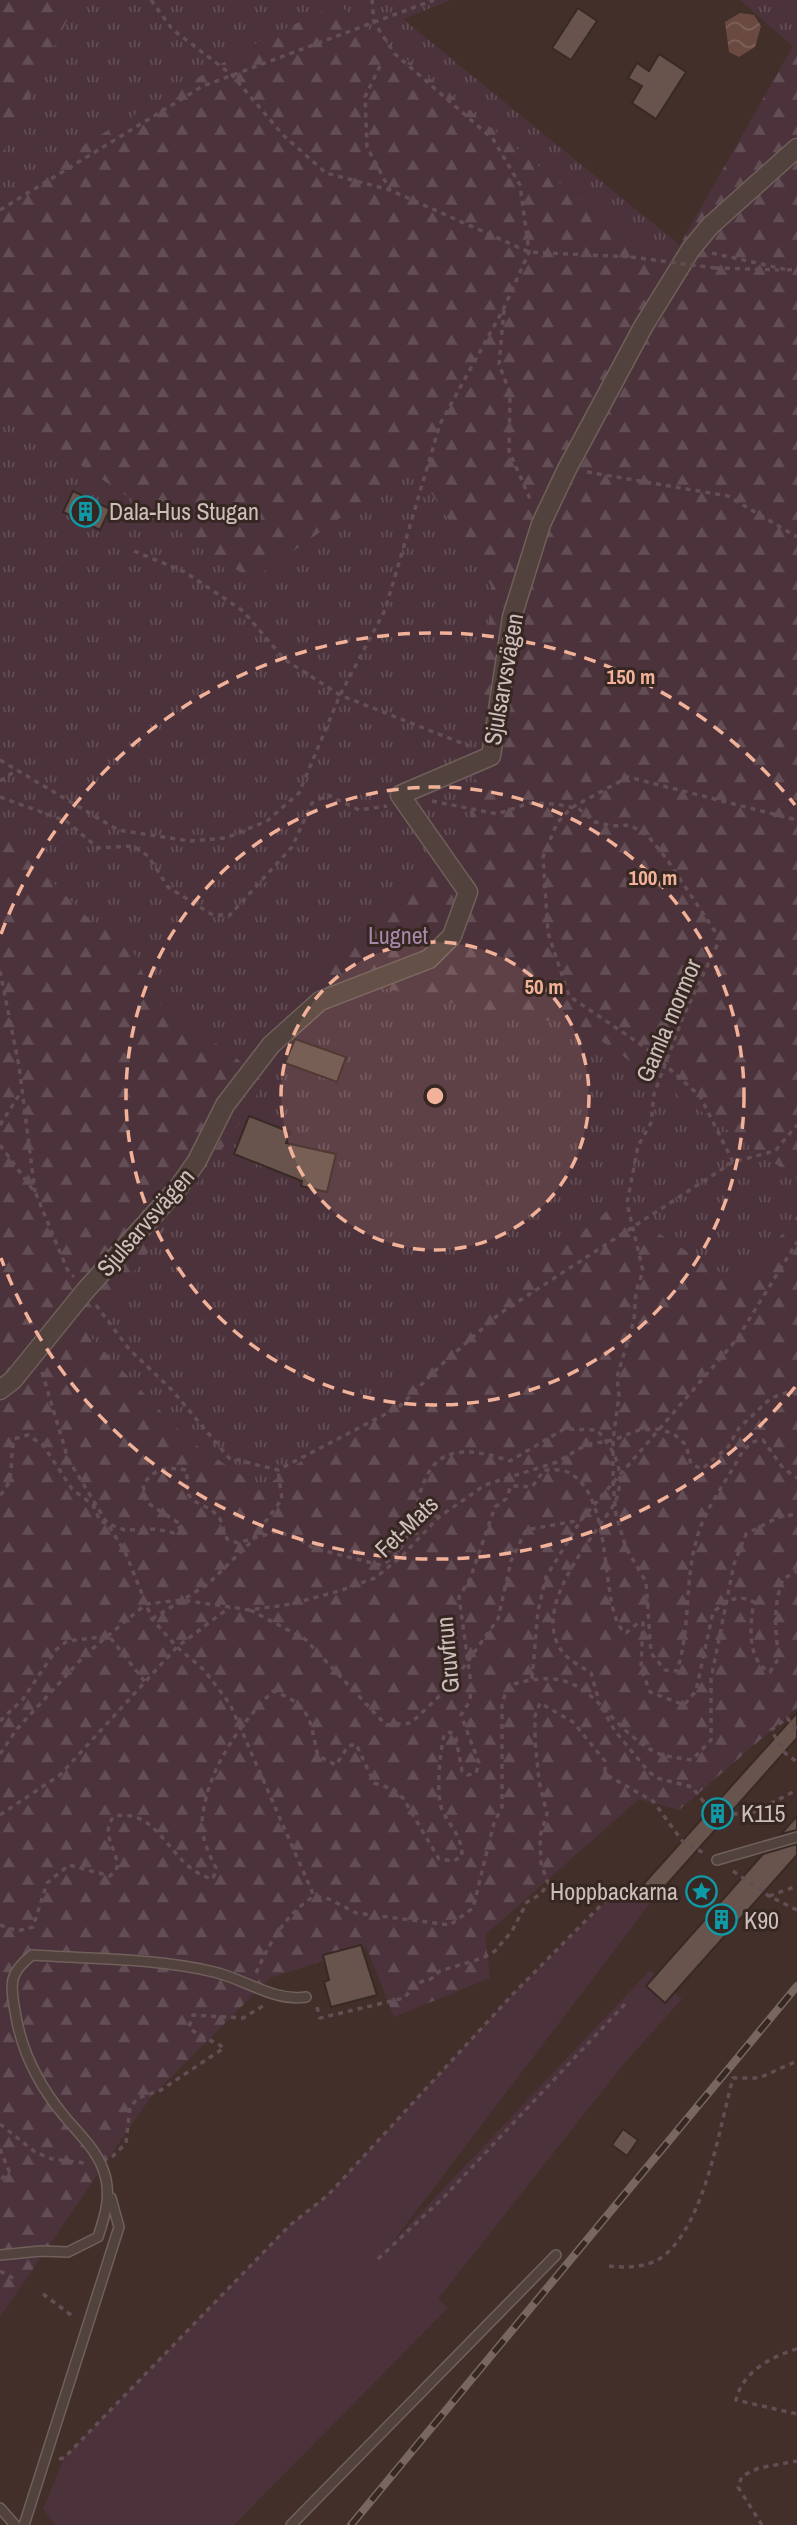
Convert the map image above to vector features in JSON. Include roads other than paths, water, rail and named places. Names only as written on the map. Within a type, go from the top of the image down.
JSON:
[{"type":"street","name":"Sjulsarvsvägen","points":[[0,1390],[37,1353],[85,1291],[177,1188],[197,1161],[225,1105],[271,1045],[320,1001],[429,959],[452,936],[468,892],[400,795],[491,756],[512,617],[541,524],[567,469],[643,327],[691,248],[710,226],[797,148]]},
{"type":"lane","points":[[717,1860],[797,1837]]},
{"type":"lane","points":[[24,2525],[119,2227],[99,2161],[87,2141],[41,2085],[25,2053],[11,1987],[16,1967],[32,1955],[163,1964],[215,1972],[288,2000],[306,1997]]},
{"type":"lane","points":[[0,2255],[68,2252],[98,2237],[109,2192]]},
{"type":"lane","points":[[292,2525],[556,2255]]},
{"type":"lane","points":[[0,2508],[15,2525]]},
{"type":"water","points":[[740,13],[754,15],[761,26],[755,47],[739,57],[729,52],[725,22]]},
{"type":"railway","points":[[351,2525],[797,1986]]},
{"type":"place","name":"Dala-Hus Stugan","points":[[86,511]]},
{"type":"place","name":"K115","points":[[718,1813]]},
{"type":"place","name":"Hoppbackarna","points":[[701,1891]]},
{"type":"place","name":"K90","points":[[721,1920]]},
{"type":"park label","name":"Lugnet","points":[[398,935]]}]
